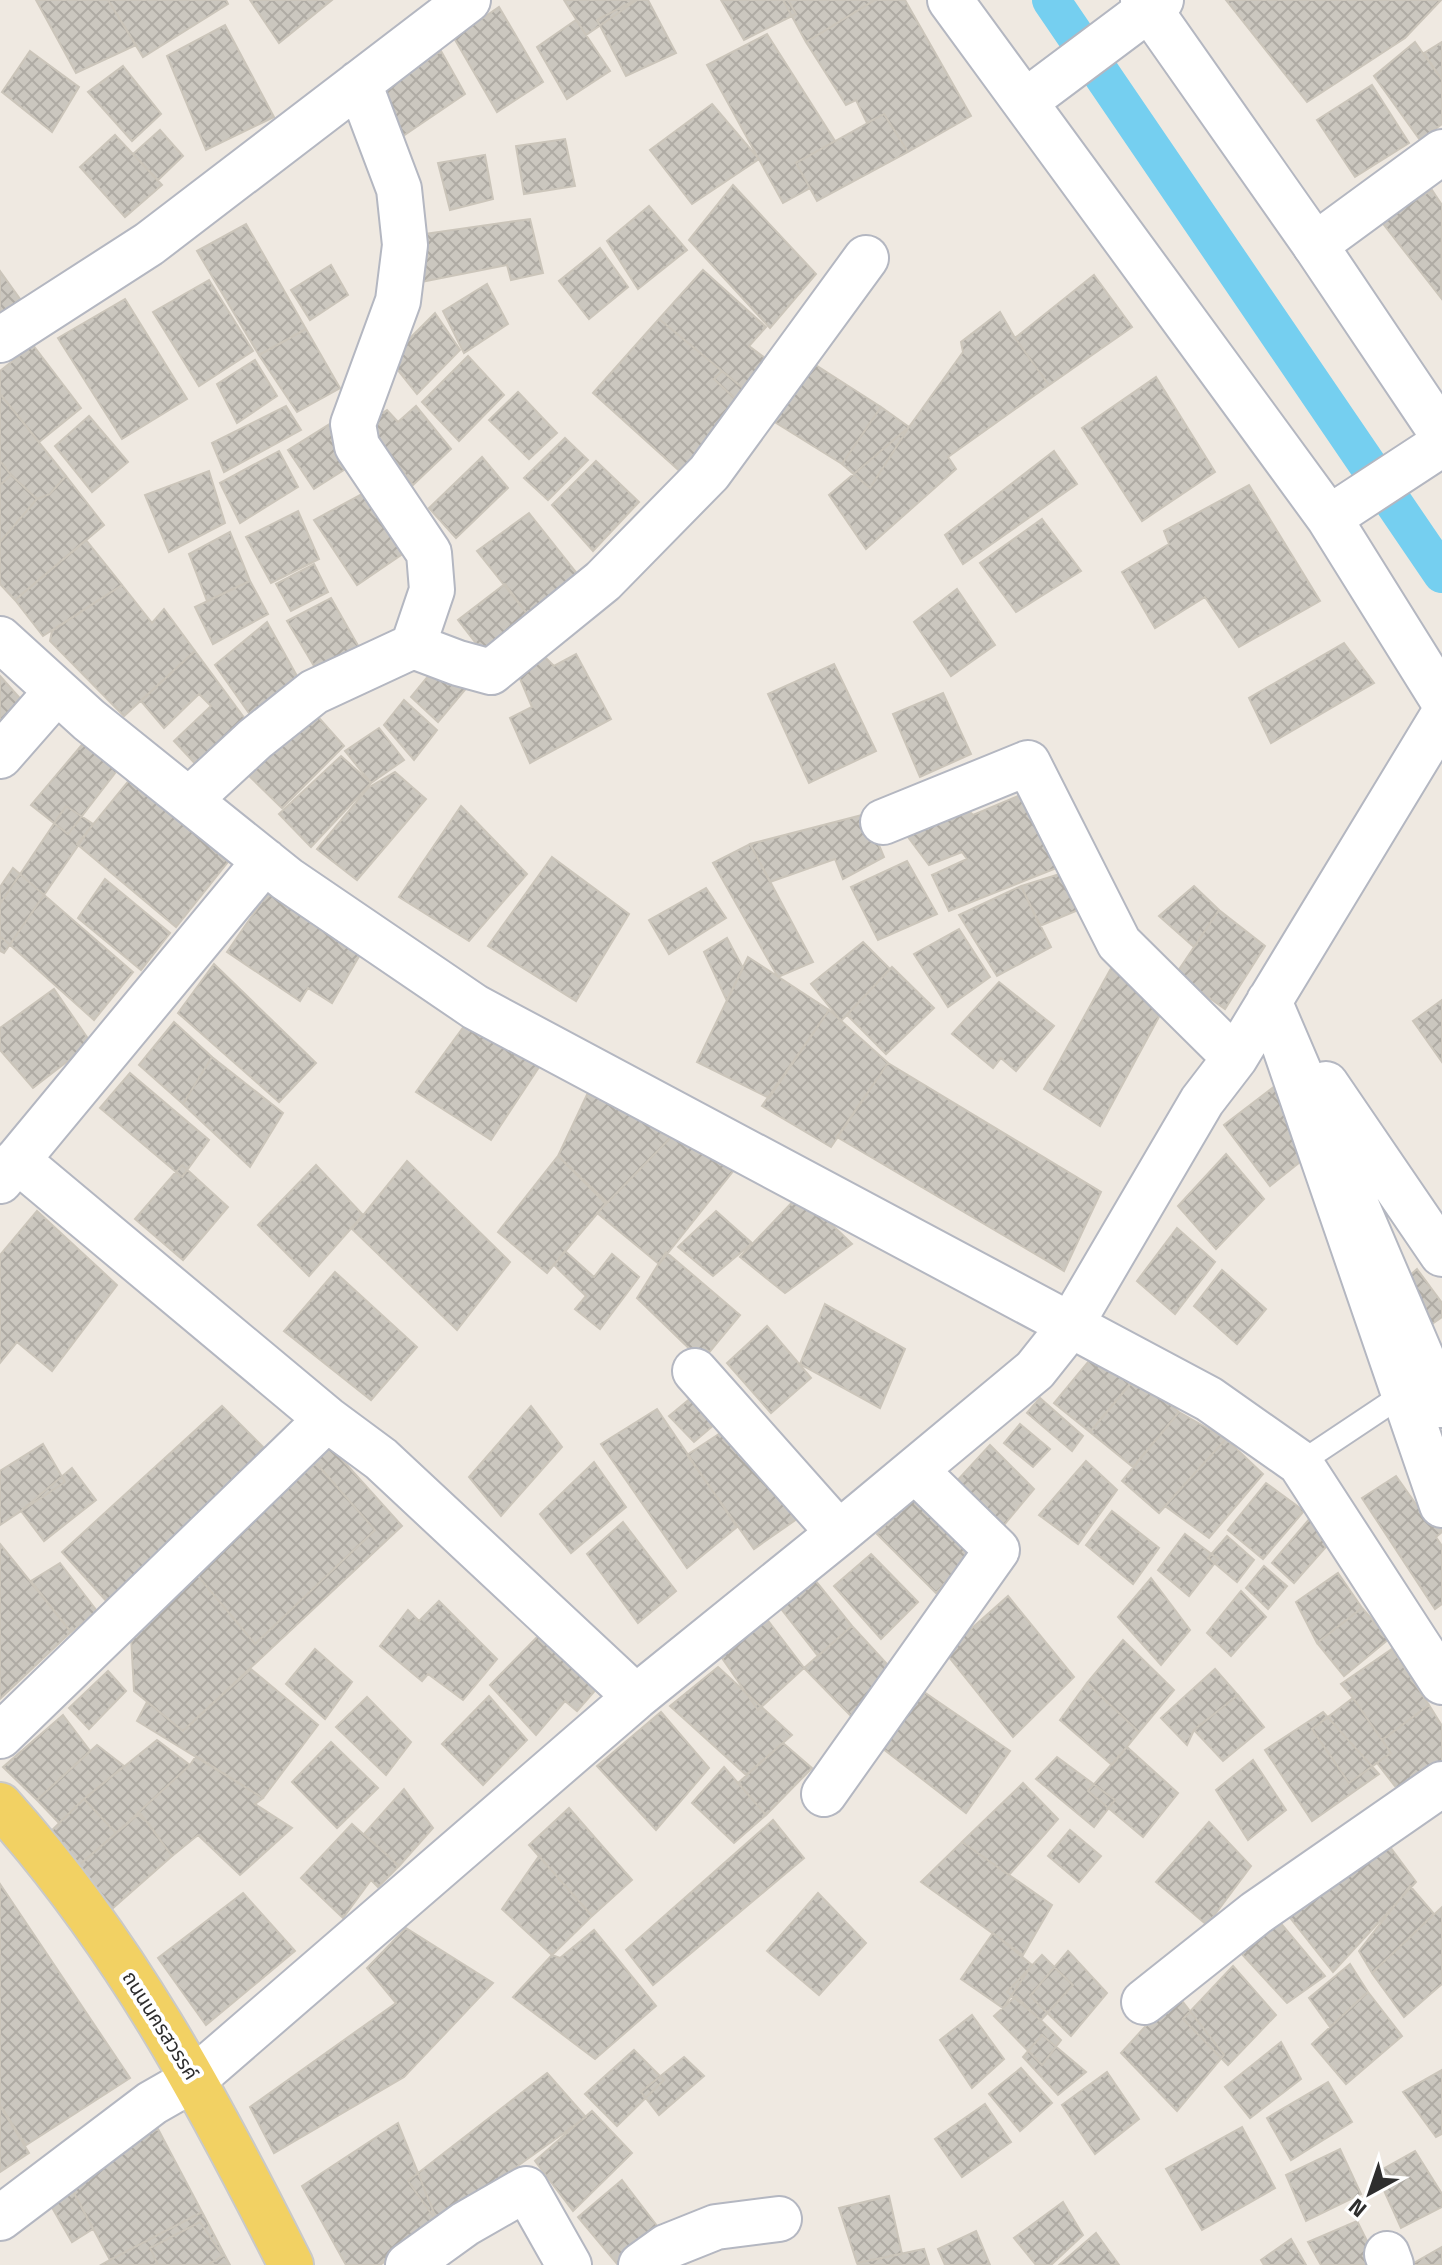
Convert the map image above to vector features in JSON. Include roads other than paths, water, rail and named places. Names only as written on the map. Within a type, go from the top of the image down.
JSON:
[{"type":"main road","name":"ถนนนครสวรรค์","points":[[0,1805],[102,1932],[137,1984],[232,2147],[291,2265]]},
{"type":"street","points":[[0,340],[149,244],[468,0]]},
{"type":"street","points":[[950,0],[1329,518],[1442,699]]},
{"type":"street","points":[[1026,101],[1151,3],[1442,434]]},
{"type":"street","points":[[359,83],[399,189],[405,245],[398,301],[353,424],[357,446],[429,553],[432,590],[413,646]]},
{"type":"street","points":[[1315,245],[1442,152]]},
{"type":"street","points":[[189,800],[255,739],[314,692],[413,646],[491,672],[603,581],[709,473],[866,258]]},
{"type":"street","points":[[1329,518],[1442,444]]},
{"type":"street","points":[[0,639],[89,720],[287,879],[475,1007],[1209,1399],[1300,1463],[1435,1655]]},
{"type":"street","points":[[0,756],[57,691]]},
{"type":"street","points":[[0,2218],[152,2103],[194,2079],[636,1697],[1035,1370],[1070,1326],[1202,1101],[1235,1058],[1442,717]]},
{"type":"street","points":[[883,822],[1028,763],[1119,943],[1235,1058]]},
{"type":"street","points":[[265,861],[9,1171],[381,1459],[636,1697]]},
{"type":"street","points":[[1269,1001],[1442,1254]]},
{"type":"street","points":[[1269,1001],[1442,1405]]},
{"type":"street","points":[[1269,1001],[1442,1505]]},
{"type":"street","points":[[695,1371],[839,1533]]},
{"type":"street","points":[[0,1736],[327,1419]]},
{"type":"street","points":[[824,1794],[997,1550],[915,1470]]},
{"type":"street","points":[[1144,2002],[1256,1913],[1442,1784]]},
{"type":"street","points":[[408,2265],[465,2224],[526,2189],[569,2265]]},
{"type":"street","points":[[641,2265],[666,2247],[716,2227],[779,2219]]},
{"type":"lane","points":[[1269,1001],[1442,1237]]},
{"type":"lane","points":[[1300,1463],[1442,1368]]},
{"type":"waterway","points":[[1051,0],[1442,574]]}]
